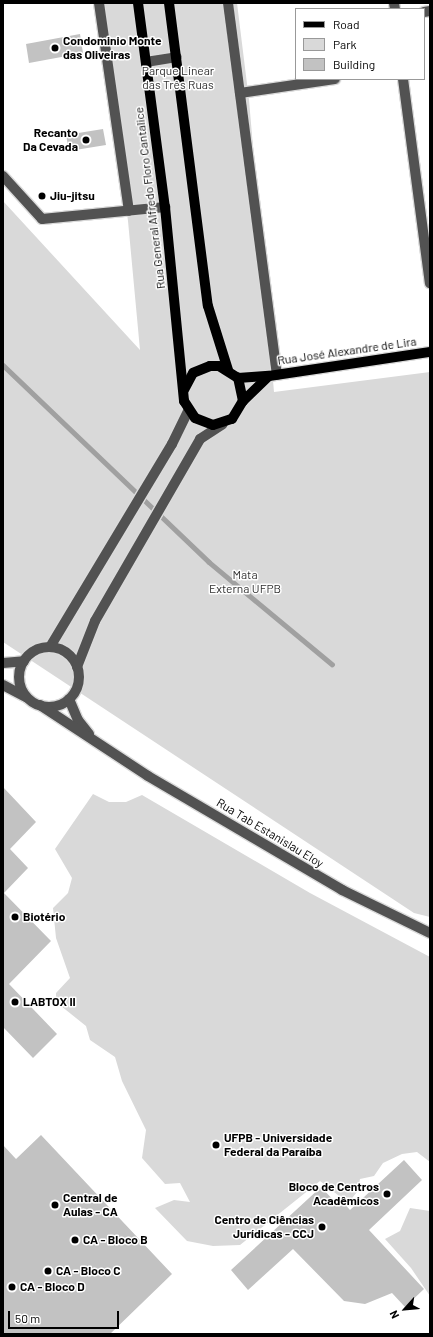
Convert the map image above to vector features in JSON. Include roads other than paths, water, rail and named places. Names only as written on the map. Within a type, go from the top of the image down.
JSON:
[{"type":"main road","name":"Rua General Alfredo Floro Cantalice","points":[[138,3],[165,206],[184,390],[188,411]]},
{"type":"main road","points":[[169,3],[208,306],[228,370]]},
{"type":"main road","name":"Rua José Alexandre de Lira","points":[[238,378],[273,376],[430,352]]},
{"type":"main road","points":[[184,390],[193,374],[201,368],[210,366],[228,370],[238,378],[243,401],[238,412],[223,424],[203,424],[188,411]]},
{"type":"main road","name":"Rua José Alexandre de Lira","points":[[243,401],[273,376]]},
{"type":"street","name":"Rua General Alfredo Floro Cantalice","points":[[99,3],[129,211]]},
{"type":"street","points":[[228,3],[273,376]]},
{"type":"street","points":[[146,62],[177,57]]},
{"type":"street","points":[[240,93],[328,80]]},
{"type":"street","points":[[403,80],[430,283]]},
{"type":"street","points":[[3,176],[42,219],[165,206]]},
{"type":"street","points":[[50,647],[172,444],[188,411]]},
{"type":"street","points":[[3,685],[27,697],[40,706],[56,706],[69,699],[78,684],[77,667],[95,621],[200,439],[223,424]]},
{"type":"street","points":[[27,697],[19,675],[24,660],[35,650],[50,647],[66,653],[77,667]]},
{"type":"street","points":[[3,663],[24,660]]},
{"type":"street","name":"Rua Tab Estanislau Eloy","points":[[69,699],[78,720],[101,747]]},
{"type":"street","name":"Rua Tab Estanislau Eloy","points":[[40,706],[101,747],[342,890],[430,933]]},
{"type":"waterway","points":[[3,365],[209,562],[332,664]]},
{"type":"place","name":"Condominio Monte das Oliveiras","points":[[55,48]]},
{"type":"place","name":"Recanto Da Cevada","points":[[86,140]]},
{"type":"place","name":"Jiu-jitsu","points":[[42,196]]},
{"type":"place","name":"Biotério","points":[[15,917]]},
{"type":"place","name":"LABTOX II","points":[[15,1002]]},
{"type":"place","name":"UFPB - Universidade Federal da Paraíba","points":[[216,1145]]},
{"type":"place","name":"Bloco de Centros Acadêmicos","points":[[387,1194]]},
{"type":"place","name":"Central de Aulas - CA","points":[[55,1205]]},
{"type":"place","name":"Centro de Ciências Jurídicas - CCJ","points":[[322,1227]]},
{"type":"place","name":"CA - Bloco B","points":[[75,1240]]},
{"type":"place","name":"CA - Bloco C","points":[[48,1271]]},
{"type":"place","name":"CA - Bloco D","points":[[12,1287]]},
{"type":"park label","name":"Parque Linear das Três Ruas","points":[[178,78]]},
{"type":"park label","name":"Mata Externa UFPB","points":[[245,582]]}]
